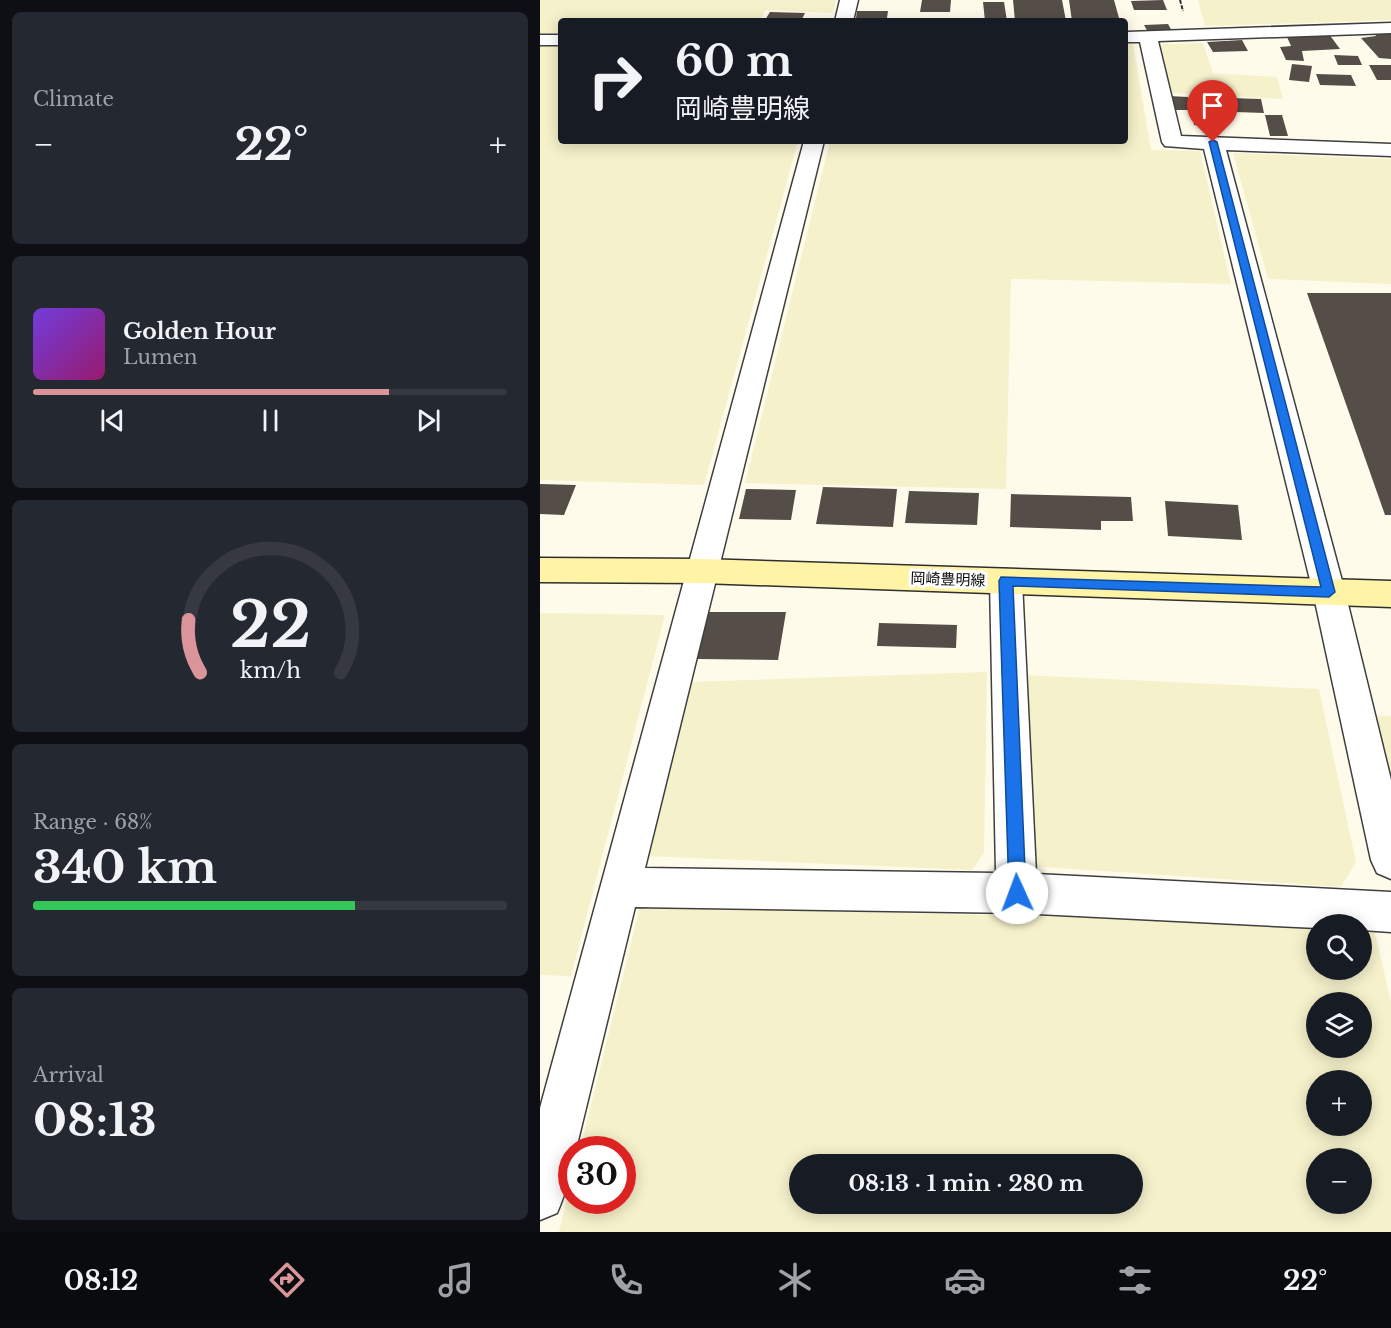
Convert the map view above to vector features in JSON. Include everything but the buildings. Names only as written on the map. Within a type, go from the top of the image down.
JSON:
[{"type":"main road","name":"岡崎豊明線","points":[[540,570],[702,571],[1391,594]]},
{"type":"street","points":[[845,18],[849,0]]},
{"type":"street","points":[[1128,37],[1391,28]]},
{"type":"street","points":[[1148,37],[1172,142],[1391,150]]},
{"type":"street","points":[[540,40],[558,40]]},
{"type":"street","points":[[1213,142],[1329,592],[1389,847]]},
{"type":"street","points":[[540,1196],[813,144]]},
{"type":"street","points":[[1006,581],[1017,893]]},
{"type":"street","points":[[620,887],[1017,893],[1391,912]]},
{"type":"shaded area","points":[[540,0],[836,0],[833,13],[765,10],[761,18],[558,18],[558,33],[540,33]]},
{"type":"shaded area","points":[[1198,0],[1391,0],[1391,20],[1205,26]]},
{"type":"shaded area","points":[[1128,43],[1133,43],[1151,150],[1200,151],[1231,284],[1011,279],[1006,489],[745,483],[829,144],[1128,144]]},
{"type":"shaded area","points":[[1203,43],[1213,73],[1277,77],[1283,99],[1170,93],[1158,47],[1164,44]]},
{"type":"shaded area","points":[[540,45],[558,45],[558,144],[797,144],[704,485],[540,480]]},
{"type":"shaded area","points":[[1233,153],[1391,159],[1391,284],[1268,279]]},
{"type":"shaded area","points":[[540,613],[665,615],[571,976],[540,975]]},
{"type":"shaded area","points":[[987,672],[984,853],[972,870],[647,856],[691,682]]},
{"type":"shaded area","points":[[1024,675],[1319,689],[1356,862],[1341,887],[1028,866]]},
{"type":"shaded area","points":[[1371,715],[1391,716],[1391,802]]},
{"type":"shaded area","points":[[640,907],[1306,922],[1306,980],[1372,980],[1373,924],[1391,1002],[1391,1232],[559,1232],[563,1214],[636,1214],[636,1136],[583,1136]]},
{"type":"route","points":[[1017,893],[1006,581],[1329,592],[1213,142]]}]
